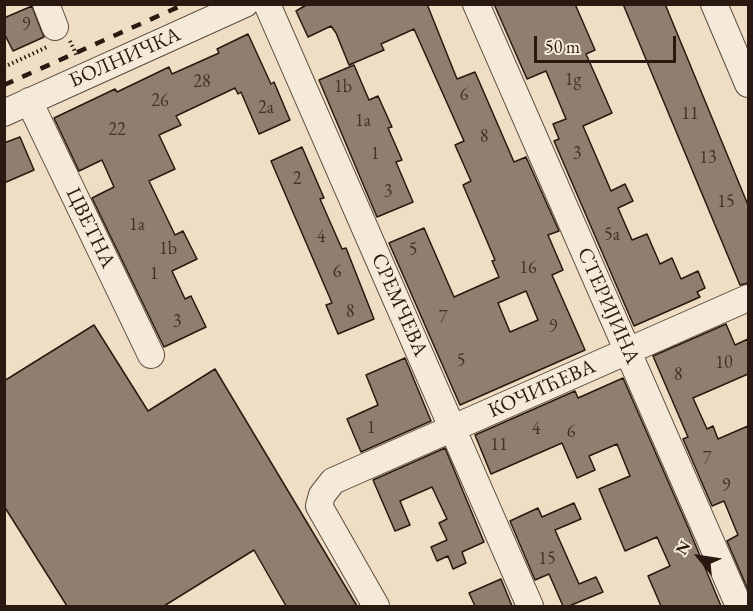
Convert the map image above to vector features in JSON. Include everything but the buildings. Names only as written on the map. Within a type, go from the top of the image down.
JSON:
[{"type":"street","name":"БОЛНИЧКА","points":[[4,113],[245,4]]},
{"type":"street","name":"СРЕМЧЕВА","points":[[267,4],[530,606]]},
{"type":"street","name":"СТЕРИЈИНА","points":[[476,4],[739,606]]},
{"type":"street","points":[[714,4],[746,72]]},
{"type":"street","name":"ЦВЕТНА","points":[[29,101],[151,355]]},
{"type":"street","name":"КОЧИЋЕВА","points":[[376,606],[319,506],[322,495],[333,481],[748,298]]},
{"type":"path","points":[[4,67],[53,24]]},
{"type":"railway","points":[[4,85],[185,4]]}]
